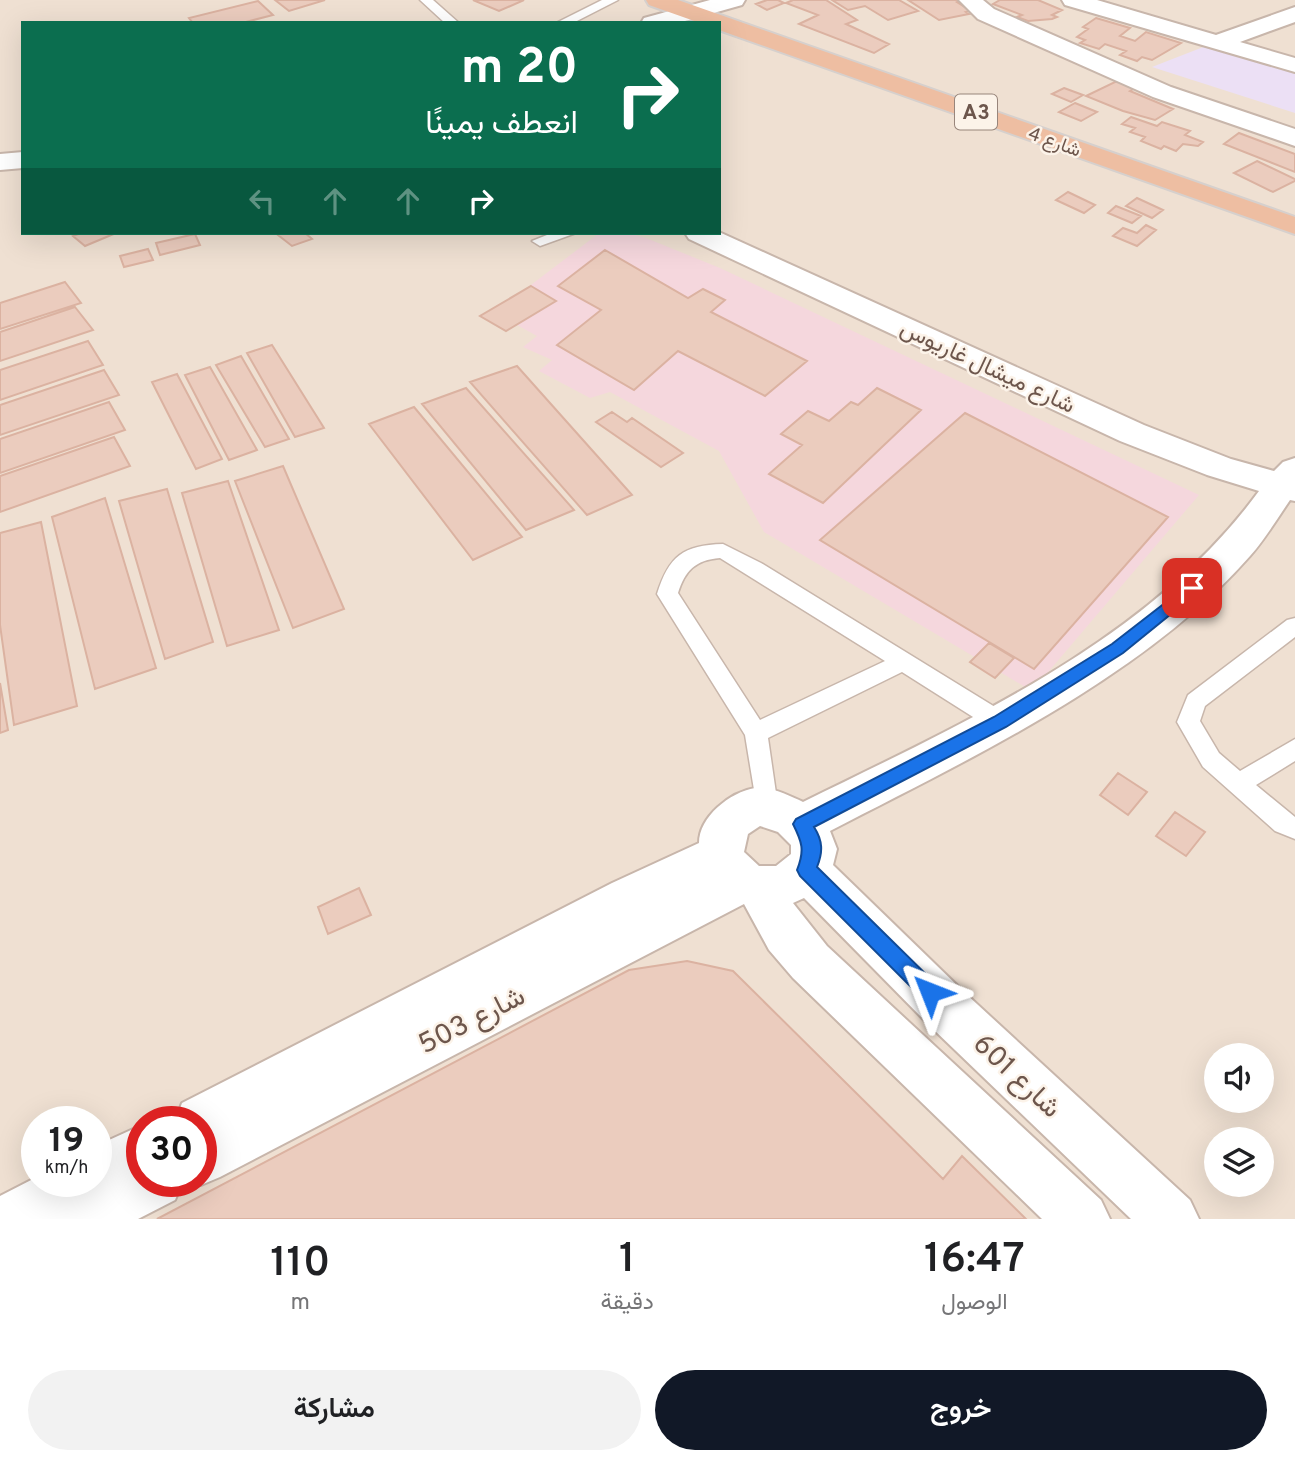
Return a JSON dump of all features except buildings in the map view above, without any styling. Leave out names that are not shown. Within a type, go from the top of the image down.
[{"type":"highway","name":"شارع 4","points":[[657,0],[711,4],[1295,205]]},
{"type":"highway","name":"شارع 4","points":[[711,4],[1295,226]]},
{"type":"street","points":[[970,0],[986,14],[1162,92],[1295,138]]},
{"type":"street","points":[[1073,0],[1295,65]]},
{"type":"street","points":[[658,21],[711,4]]},
{"type":"street","points":[[1217,42],[1295,14]]},
{"type":"street","points":[[0,162],[21,160]]},
{"type":"street","name":"شارع ميشال غاريوس","points":[[703,235],[1132,433],[1219,467],[1290,482]]},
{"type":"street","points":[[1082,1219],[810,962],[741,875],[720,839],[726,824],[738,813],[792,834],[1000,722],[1118,648],[1173,605],[1231,553],[1290,482]]},
{"type":"street","points":[[741,875],[778,888],[795,881],[792,834]]},
{"type":"street","name":"شارع 601","points":[[792,834],[948,1010],[1171,1219]]},
{"type":"street","name":"شارع 503","points":[[217,1114],[628,898],[741,875]]},
{"type":"street","name":"شارع 503","points":[[217,1150],[741,875]]},
{"type":"street","points":[[81,1219],[126,1196]]},
{"type":"street","points":[[12,1219],[54,1197]]},
{"type":"lane","points":[[426,0],[451,21]]},
{"type":"lane","points":[[566,21],[612,0]]},
{"type":"lane","points":[[540,241],[561,235]]},
{"type":"lane","points":[[792,834],[756,733],[667,594],[675,569],[700,552],[723,551],[1000,722]]},
{"type":"lane","points":[[1295,626],[1196,701],[1188,722],[1211,761],[1284,824],[1295,828]]},
{"type":"lane","points":[[756,733],[902,662]]},
{"type":"lane","points":[[1239,784],[1295,749]]},
{"type":"shaded area","points":[[0,0],[1295,0],[1295,1219],[0,1219]]},
{"type":"shaded area","points":[[1211,44],[1295,70],[1295,113],[1152,67]]},
{"type":"shaded area","points":[[597,235],[635,235],[646,238],[720,268],[1199,495],[1032,691],[764,532],[719,451],[610,392],[590,398],[539,371],[552,360],[523,347],[537,336],[508,320],[515,297]]},
{"type":"route","points":[[930,992],[807,870],[813,855],[811,839],[802,824],[1000,722],[1118,648],[1192,588]]}]
